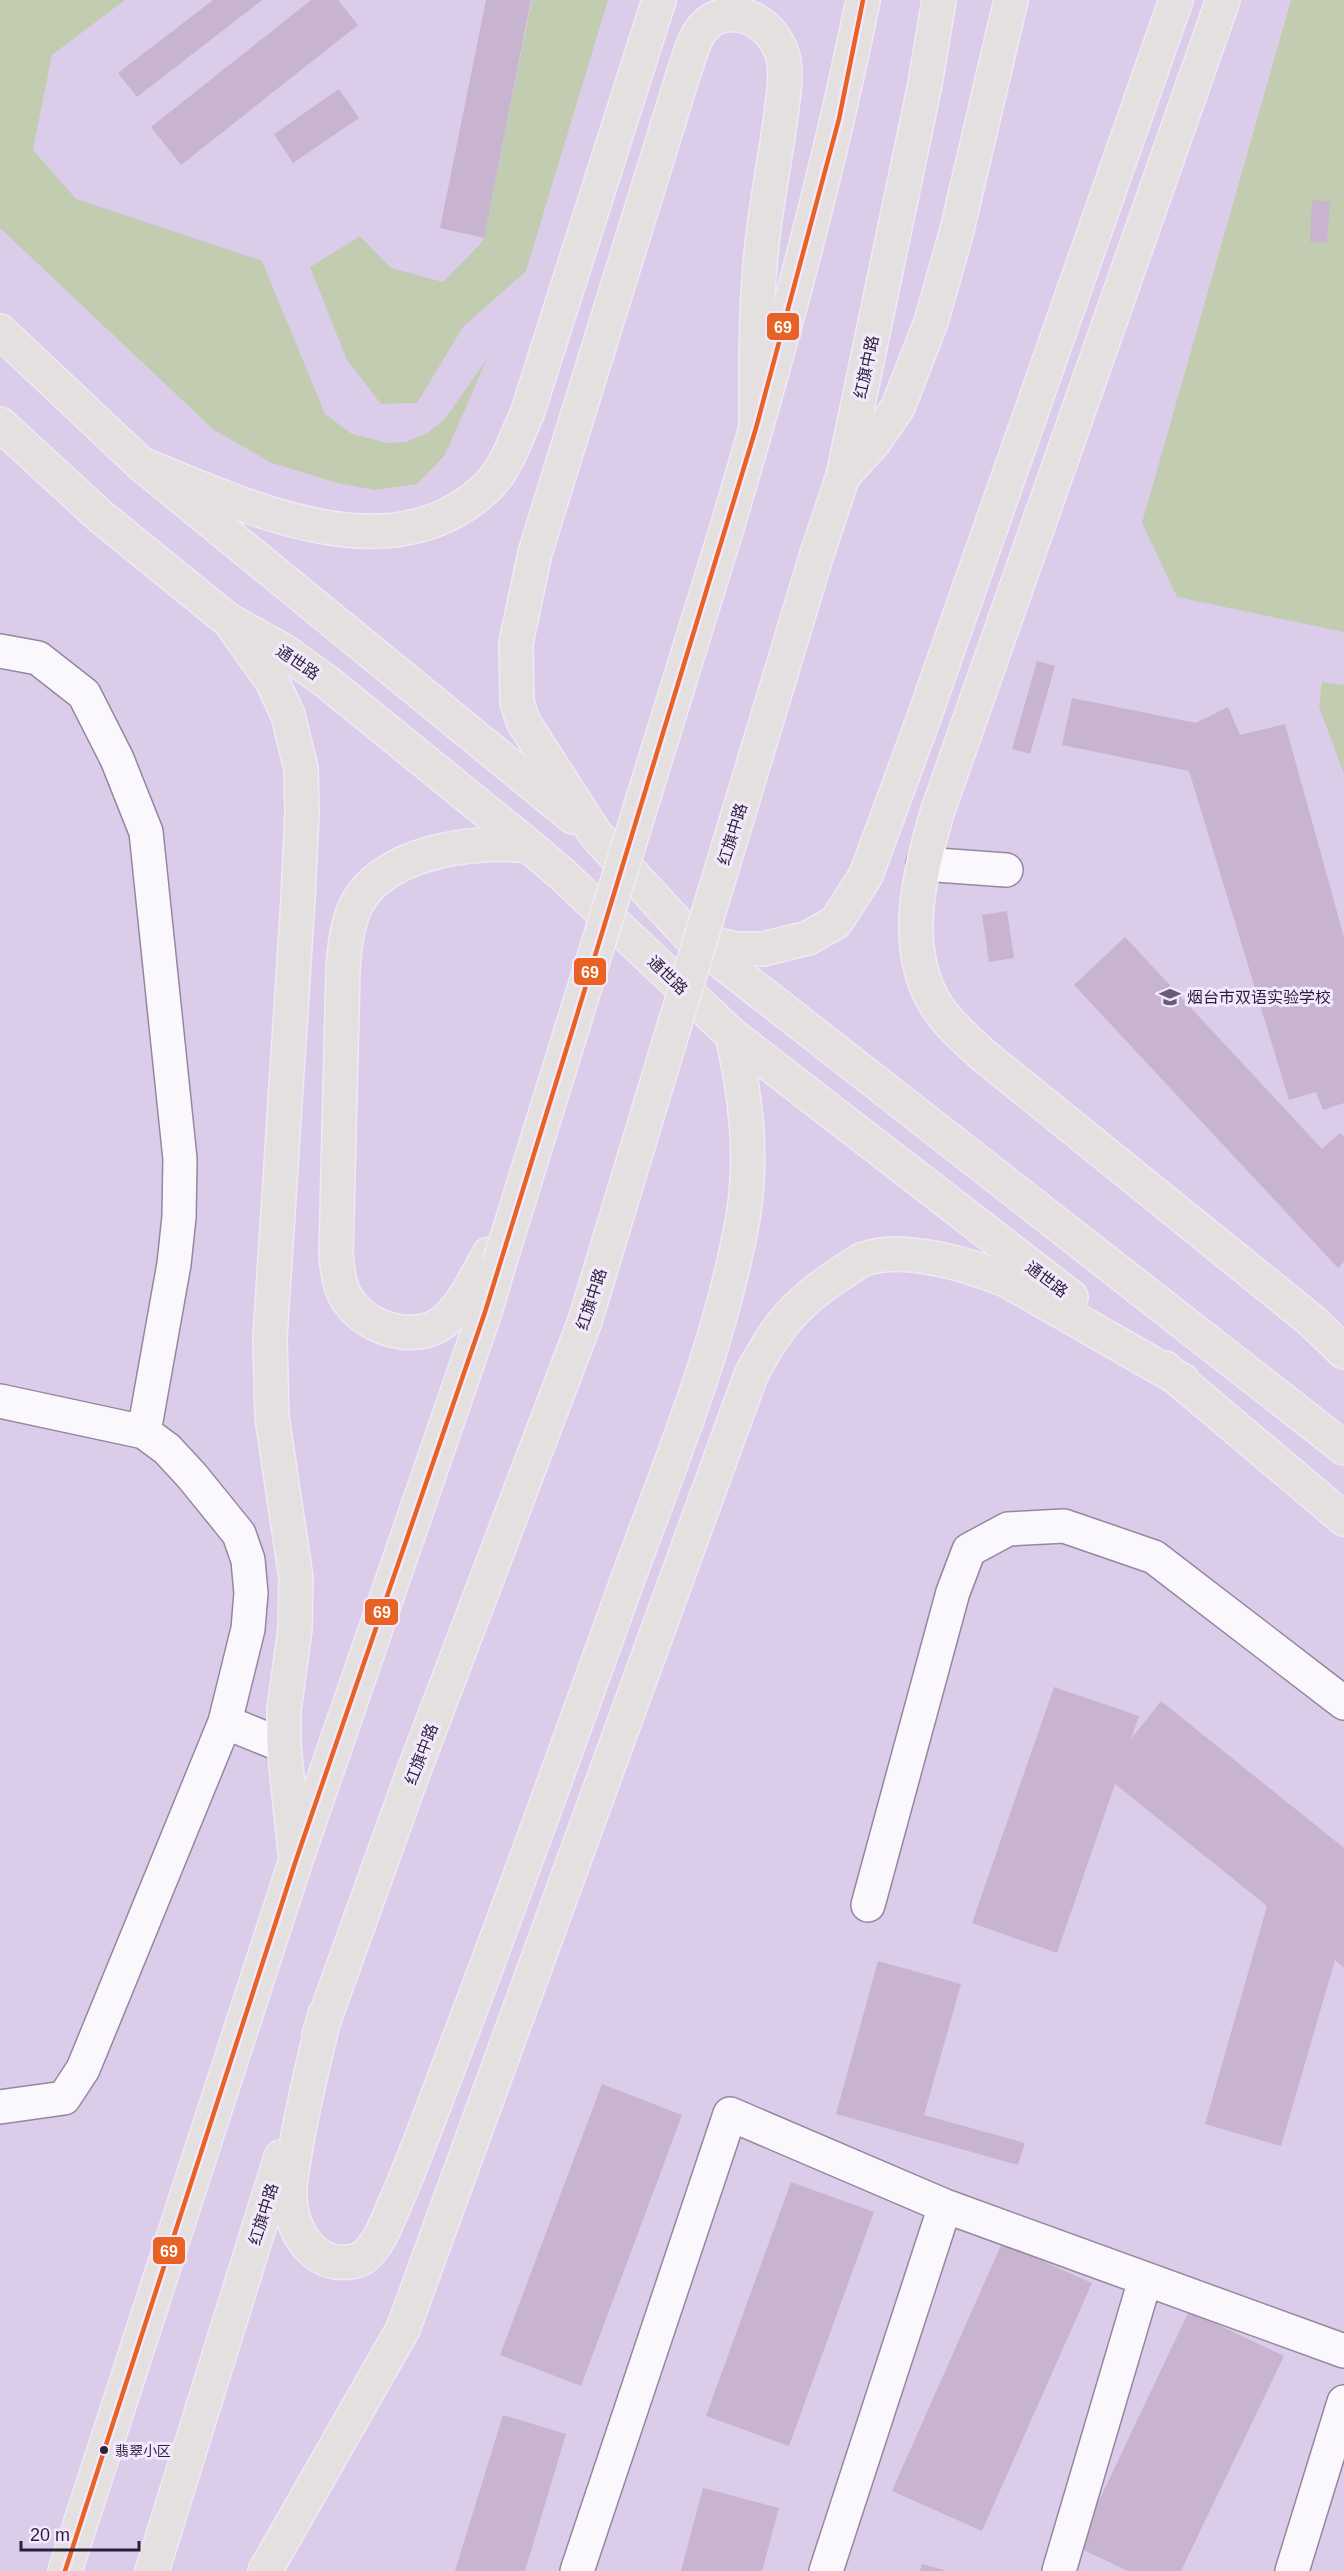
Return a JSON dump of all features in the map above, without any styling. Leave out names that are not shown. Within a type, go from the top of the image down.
[{"type":"main road","points":[[141,464],[241,503],[310,525],[351,531],[390,531],[417,527],[452,513],[490,485],[509,455],[527,414],[659,0]]},
{"type":"main road","points":[[65,2571],[296,1860],[485,1312],[756,428],[839,119],[863,0]]},
{"type":"main road","name":"红旗中路","points":[[152,2571],[325,2014],[585,1321],[817,554],[843,476],[925,84],[939,0]]},
{"type":"main road","points":[[843,476],[874,442],[898,406],[931,322],[956,234],[1011,0]]},
{"type":"main road","points":[[690,937],[734,949],[763,949],[808,938],[836,922],[866,876],[1176,0]]},
{"type":"main road","points":[[1224,5],[942,798],[923,864],[917,926],[921,969],[930,994],[951,1025],[983,1054],[1312,1321],[1344,1352]]},
{"type":"main road","points":[[596,835],[524,723],[517,703],[515,678],[519,622],[535,553],[685,69],[699,32],[706,23],[722,16],[745,16],[756,20],[772,36],[783,57],[779,129],[764,229],[756,313],[756,428]]},
{"type":"main road","points":[[0,331],[141,464],[596,835],[690,937],[1344,1448]]},
{"type":"main road","name":"通世路","points":[[0,424],[100,516],[228,620],[284,651],[327,682],[529,846],[562,874],[732,1035],[969,1220],[1183,1381],[1344,1519]]},
{"type":"main road","points":[[228,620],[272,681],[288,715],[301,769],[299,888],[270,1338],[272,1417],[296,1578],[296,1629],[284,1710],[284,1746],[296,1860]]},
{"type":"main road","points":[[516,1209],[452,1315],[440,1324],[429,1330],[411,1332],[390,1330],[361,1315],[349,1302],[338,1278],[336,1255],[343,971],[345,939],[353,910],[370,886],[385,874],[408,862],[444,850],[482,844],[503,843],[529,846]]},
{"type":"main road","points":[[325,2014],[299,2130],[290,2193],[292,2212],[305,2243],[314,2253],[325,2259],[350,2262],[366,2255],[374,2244],[388,2219],[410,2166],[499,1934],[709,1356],[742,1220],[747,1184],[747,1116],[742,1078],[732,1035]]},
{"type":"main road","points":[[265,2571],[403,2329],[751,1376],[770,1339],[791,1313],[814,1292],[865,1259],[899,1255],[921,1256],[977,1268],[1008,1281],[1183,1381]]},
{"type":"street","points":[[0,651],[38,658],[84,694],[117,759],[146,832],[180,1159],[180,1205],[174,1264],[144,1432]]},
{"type":"street","points":[[923,864],[1006,870]]},
{"type":"street","points":[[0,1401],[144,1432],[173,1456],[239,1534],[248,1560],[251,1593],[248,1629],[225,1722],[83,2069],[64,2098],[0,2107]]},
{"type":"street","points":[[868,1905],[953,1592],[969,1550],[1008,1529],[1064,1526],[1154,1557],[1344,1703]]},
{"type":"street","points":[[225,1722],[284,1746]]},
{"type":"street","points":[[577,2571],[730,2114],[945,2206],[1344,2351]]},
{"type":"street","points":[[826,2571],[945,2206]]},
{"type":"street","points":[[1059,2571],[1145,2280]]},
{"type":"street","points":[[1292,2571],[1344,2402]]},
{"type":"green space","points":[[0,0],[125,0],[52,55],[33,150],[76,199],[262,261],[325,414],[352,434],[388,443],[406,442],[426,434],[444,420],[487,359],[445,455],[417,484],[375,490],[337,483],[272,463],[214,430],[0,228]]},
{"type":"green space","points":[[532,0],[608,0],[526,271],[463,327],[417,403],[381,404],[347,360],[310,267],[360,236],[391,268],[443,282],[483,241]]},
{"type":"green space","points":[[1291,0],[1344,0],[1344,632],[1177,597],[1142,523]]},
{"type":"green space","points":[[1322,682],[1344,685],[1344,774],[1319,707]]},
{"type":"building","points":[[213,0],[262,0],[137,97],[118,73]]},
{"type":"building","points":[[311,0],[338,0],[358,25],[181,165],[151,127]]},
{"type":"building","points":[[486,0],[531,0],[484,238],[440,228]]},
{"type":"building","points":[[339,89],[359,118],[293,163],[274,134]]},
{"type":"building","points":[[1312,200],[1330,202],[1327,243],[1310,242]]},
{"type":"building","points":[[1037,661],[1055,666],[1030,754],[1012,749]]},
{"type":"building","points":[[1072,698],[1196,723],[1228,707],[1240,735],[1285,724],[1344,937],[1344,1103],[1323,1110],[1316,1092],[1289,1100],[1189,771],[1062,745]]},
{"type":"building","points":[[1007,911],[1014,958],[989,962],[982,915]]},
{"type":"building","points":[[1125,937],[1322,1149],[1340,1133],[1344,1137],[1344,1262],[1338,1268],[1074,985]]},
{"type":"building","points":[[1054,1687],[1139,1716],[1131,1739],[1161,1701],[1344,1848],[1344,1968],[1335,1960],[1281,2146],[1205,2124],[1267,1906],[1115,1784],[1057,1953],[972,1923]]},
{"type":"building","points":[[878,1961],[961,1984],[924,2115],[1025,2143],[1018,2165],[836,2114]]},
{"type":"building","points":[[602,2084],[682,2115],[581,2386],[500,2355]]},
{"type":"building","points":[[791,2182],[874,2212],[789,2446],[706,2416]]},
{"type":"building","points":[[1002,2243],[1092,2283],[982,2531],[892,2491]]},
{"type":"building","points":[[1189,2311],[1284,2356],[1181,2571],[1128,2571],[1077,2547]]},
{"type":"building","points":[[503,2415],[566,2434],[525,2571],[455,2571]]},
{"type":"building","points":[[703,2488],[779,2508],[762,2571],[681,2571]]},
{"type":"building","points":[[922,2564],[944,2570],[944,2571],[920,2571]]},
{"type":"transit line","name":"69","points":[[65,2571],[296,1860],[485,1312],[756,428],[839,119],[863,0]]},
{"type":"place","name":"烟台市双语实验学校","points":[[1170,997]]},
{"type":"place","name":"翡翠小区","points":[[104,2450]]}]
